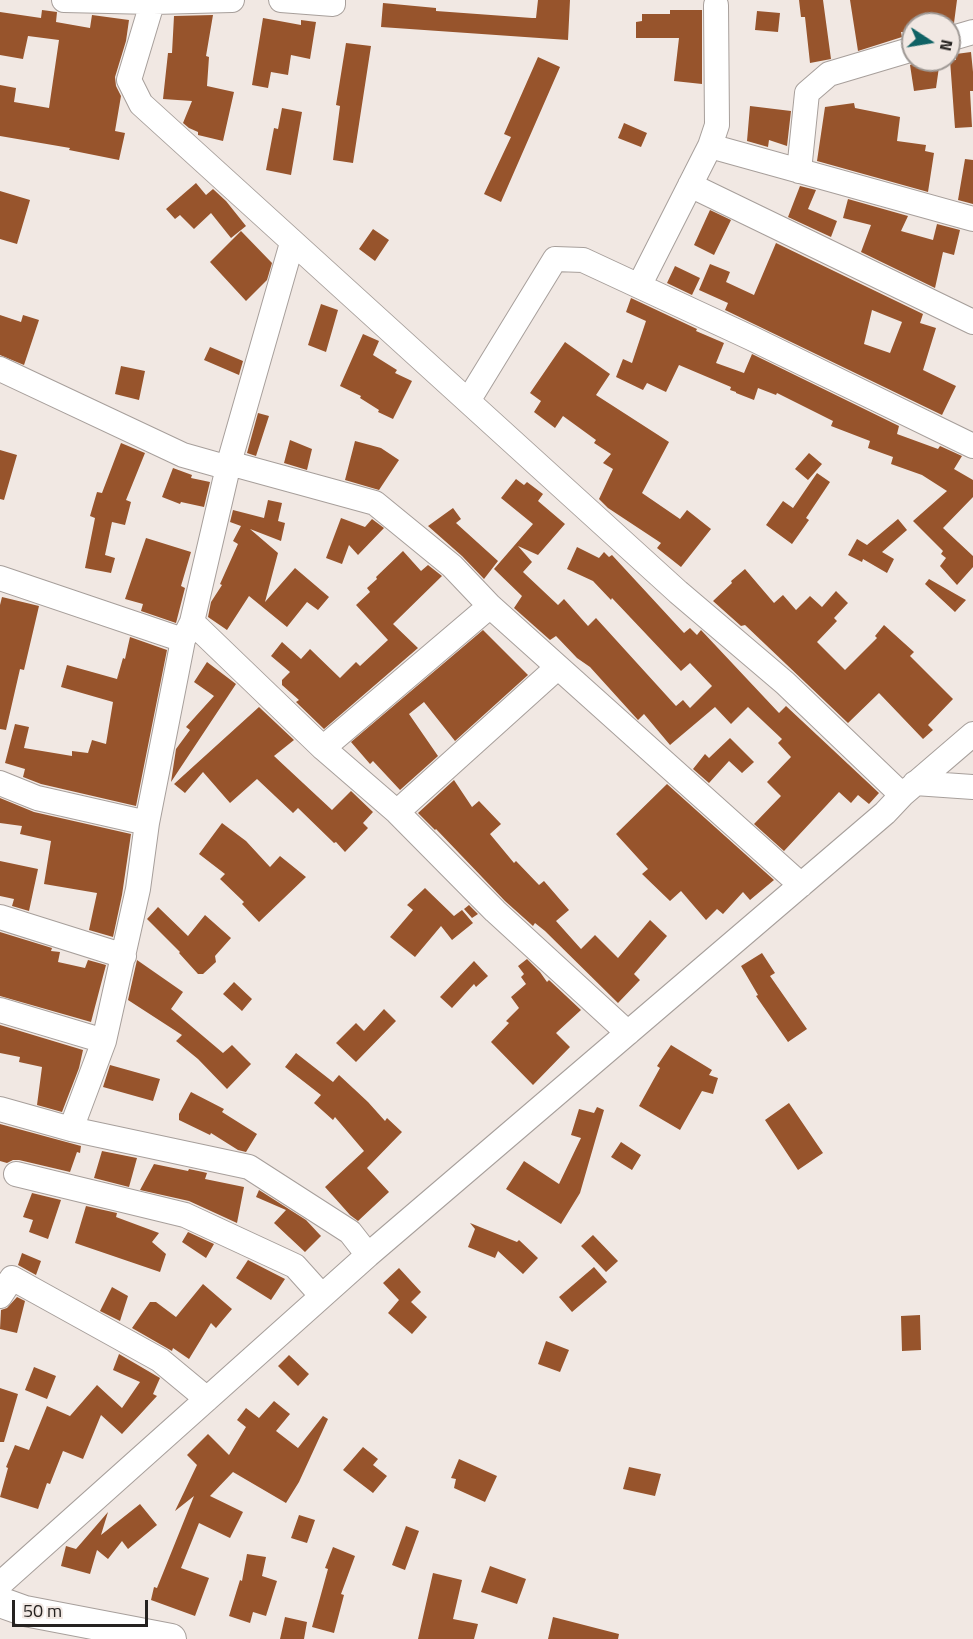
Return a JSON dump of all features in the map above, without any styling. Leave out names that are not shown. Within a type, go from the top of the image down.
[{"type":"main road","points":[[0,1602],[25,1611],[171,1639]]},
{"type":"street","points":[[64,0],[232,0]]},
{"type":"street","points":[[280,0],[333,4],[333,0]]},
{"type":"street","points":[[153,1],[129,80],[141,104],[678,592],[909,789],[973,787]]},
{"type":"street","points":[[639,286],[710,146],[717,125],[716,5]]},
{"type":"street","points":[[799,171],[807,93],[829,74],[901,53]]},
{"type":"street","points":[[710,146],[973,219]]},
{"type":"street","points":[[690,185],[973,322]]},
{"type":"street","points":[[71,1129],[104,1041],[138,889],[147,824],[188,631],[229,466],[292,243]]},
{"type":"street","points":[[468,401],[555,259],[583,260],[751,338],[973,446]]},
{"type":"street","points":[[0,369],[183,455],[375,503],[452,566],[490,606],[801,885]]},
{"type":"street","points":[[0,578],[188,631],[397,812],[495,911],[628,1033]]},
{"type":"street","points":[[323,748],[490,606]]},
{"type":"street","points":[[397,812],[558,667]]},
{"type":"street","points":[[0,1584],[368,1255],[885,813],[909,789],[973,734]]},
{"type":"street","points":[[0,783],[37,798],[147,824]]},
{"type":"street","points":[[0,917],[124,956]]},
{"type":"street","points":[[0,1010],[104,1041]]},
{"type":"street","points":[[0,1109],[71,1129],[249,1167],[350,1232],[368,1255]]},
{"type":"street","points":[[16,1174],[185,1215],[295,1266],[322,1296]]},
{"type":"street","points":[[0,1296],[12,1278],[160,1360],[207,1399]]},
{"type":"building","points":[[538,0],[570,0],[568,40],[381,27],[383,3],[436,8],[436,11],[536,18]]},
{"type":"building","points":[[799,0],[823,0],[831,59],[810,63],[805,17],[801,17]]},
{"type":"building","points":[[850,0],[957,0],[955,12],[901,12],[901,37],[858,51]]},
{"type":"building","points":[[42,10],[57,12],[56,22],[90,28],[92,15],[129,20],[126,41],[115,77],[121,96],[115,131],[125,133],[119,160],[69,150],[70,148],[0,136],[0,85],[16,88],[14,102],[49,108],[59,40],[28,36],[23,59],[0,55],[0,12],[41,18]]},
{"type":"building","points":[[670,10],[702,10],[702,84],[674,81],[679,38],[636,38],[636,22],[642,21],[642,14],[670,14]]},
{"type":"building","points":[[757,11],[780,13],[778,32],[755,30]]},
{"type":"building","points":[[213,15],[206,56],[209,57],[207,86],[234,92],[223,141],[198,135],[198,132],[183,123],[192,101],[163,99],[168,53],[172,53],[174,16]]},
{"type":"building","points":[[263,18],[301,25],[301,20],[316,22],[310,59],[291,55],[288,75],[271,72],[268,88],[252,85]]},
{"type":"building","points":[[346,43],[371,46],[353,163],[333,160],[340,106],[336,105]]},
{"type":"building","points":[[971,52],[972,127],[955,128],[951,72],[961,72],[961,53]]},
{"type":"building","points":[[538,57],[560,67],[501,202],[484,194],[511,137],[504,134]]},
{"type":"building","points":[[911,72],[938,72],[936,88],[914,91]]},
{"type":"building","points":[[854,103],[855,108],[900,117],[897,141],[926,145],[925,151],[934,153],[928,192],[817,161],[825,107]]},
{"type":"building","points":[[750,106],[791,111],[787,146],[769,140],[768,147],[747,141]]},
{"type":"building","points":[[282,108],[302,112],[291,175],[266,170],[274,128],[278,129]]},
{"type":"building","points":[[624,123],[647,133],[641,147],[618,138]]},
{"type":"building","points":[[965,159],[973,160],[973,204],[958,200]]},
{"type":"building","points":[[196,183],[206,195],[213,189],[246,226],[231,238],[211,213],[194,229],[180,215],[175,219],[166,209]]},
{"type":"building","points":[[800,186],[816,190],[808,209],[837,221],[831,237],[788,217]]},
{"type":"building","points":[[0,191],[30,200],[17,244],[0,239]]},
{"type":"building","points":[[848,199],[908,216],[901,231],[933,240],[937,224],[960,230],[954,255],[943,252],[935,288],[861,252],[871,225],[843,218]]},
{"type":"building","points":[[710,210],[731,220],[714,255],[694,245]]},
{"type":"building","points":[[373,229],[389,240],[375,261],[359,249]]},
{"type":"building","points":[[241,231],[272,263],[267,280],[246,301],[210,262]]},
{"type":"building","points":[[776,243],[923,314],[920,323],[936,328],[923,370],[956,386],[942,415],[725,310],[728,303],[699,290],[710,264],[730,272],[726,282],[754,295]],"holes":[[[872,310],[902,322],[890,353],[864,344]]]},
{"type":"building","points":[[675,266],[700,278],[692,295],[667,283]]},
{"type":"building","points":[[631,298],[724,343],[716,363],[744,373],[752,354],[899,426],[897,434],[938,449],[940,446],[962,456],[954,469],[973,480],[973,497],[943,528],[973,556],[973,567],[957,585],[940,566],[946,558],[941,554],[943,551],[913,521],[947,491],[922,475],[891,464],[893,457],[868,448],[870,441],[831,426],[833,421],[777,393],[776,395],[758,388],[754,400],[730,390],[731,387],[679,365],[666,392],[647,383],[643,390],[616,377],[623,359],[632,363],[646,321],[626,312]]},
{"type":"building","points":[[321,304],[338,310],[326,352],[308,345]]},
{"type":"building","points":[[0,315],[21,322],[23,315],[39,320],[24,365],[0,355]]},
{"type":"building","points":[[363,334],[379,341],[373,355],[397,370],[395,373],[412,381],[393,419],[378,412],[379,410],[360,398],[361,396],[340,386]]},
{"type":"building","points":[[565,342],[610,374],[596,395],[669,442],[642,493],[680,519],[687,510],[711,529],[681,567],[657,548],[661,543],[608,508],[599,499],[613,469],[603,463],[611,454],[594,443],[596,440],[563,416],[555,428],[534,412],[541,401],[530,393]]},
{"type":"building","points":[[210,347],[243,361],[239,375],[204,360]]},
{"type":"building","points":[[121,366],[145,371],[139,400],[115,394]]},
{"type":"building","points":[[258,413],[269,416],[256,456],[247,453]]},
{"type":"building","points":[[290,440],[312,449],[307,470],[284,463]]},
{"type":"building","points":[[355,441],[381,448],[399,460],[379,490],[345,480]]},
{"type":"building","points":[[121,443],[145,453],[126,500],[131,502],[125,525],[112,522],[105,555],[115,558],[111,573],[85,568],[95,518],[90,516],[97,492],[102,493]]},
{"type":"building","points":[[0,450],[17,455],[4,500],[0,499]]},
{"type":"building","points":[[809,453],[822,464],[808,480],[795,469]]},
{"type":"building","points":[[173,468],[192,475],[191,478],[210,482],[204,507],[181,502],[180,504],[162,497]]},
{"type":"building","points":[[817,473],[830,482],[806,518],[809,520],[792,544],[766,525],[783,501],[793,508]]},
{"type":"building","points":[[516,479],[524,485],[527,482],[543,494],[538,501],[565,524],[538,555],[518,546],[532,562],[523,572],[558,605],[564,599],[588,626],[596,618],[676,706],[683,700],[690,708],[712,686],[690,663],[681,671],[593,581],[567,569],[577,547],[599,558],[604,552],[609,557],[612,555],[684,633],[690,628],[697,635],[701,630],[779,713],[786,706],[879,793],[869,804],[858,795],[851,803],[839,792],[784,851],[754,824],[781,796],[767,782],[791,757],[778,743],[782,739],[748,707],[731,724],[715,707],[670,745],[644,714],[638,720],[590,667],[577,658],[556,636],[550,640],[514,608],[522,596],[494,569],[533,524],[501,498]]},
{"type":"building","points":[[268,500],[282,503],[278,521],[285,523],[281,541],[250,529],[278,553],[265,602],[295,568],[329,597],[318,610],[307,602],[287,627],[249,596],[227,630],[208,617],[211,602],[222,585],[220,584],[238,544],[233,541],[241,526],[230,522],[233,510],[264,518]]},
{"type":"building","points":[[453,508],[461,519],[456,523],[498,561],[484,579],[428,526]]},
{"type":"building","points":[[341,518],[365,527],[372,519],[384,528],[358,555],[349,545],[342,564],[326,558]]},
{"type":"building","points":[[898,519],[907,530],[882,552],[894,559],[887,573],[863,559],[862,562],[848,555],[857,539],[867,545]]},
{"type":"building","points":[[146,538],[191,552],[181,586],[185,588],[176,623],[141,611],[143,604],[125,599]]},
{"type":"building","points":[[403,551],[421,571],[428,565],[442,576],[393,624],[418,648],[324,729],[296,702],[299,700],[282,685],[282,680],[290,672],[271,656],[282,642],[301,659],[310,649],[340,678],[356,662],[360,666],[388,640],[356,605],[370,592],[367,588],[377,579],[376,577]]},
{"type":"building","points":[[745,569],[774,603],[783,595],[796,610],[810,596],[822,607],[836,591],[848,603],[834,618],[837,621],[817,642],[845,670],[877,638],[875,636],[884,625],[914,652],[910,656],[953,699],[928,725],[933,730],[923,739],[879,693],[848,723],[745,625],[741,626],[713,601]]},
{"type":"building","points":[[929,579],[966,600],[955,612],[925,584]]},
{"type":"building","points":[[2,597],[39,606],[24,670],[20,669],[6,730],[0,729],[0,605]]},
{"type":"building","points":[[483,630],[528,675],[455,741],[424,702],[409,714],[438,756],[400,790],[373,761],[370,764],[351,742]]},
{"type":"building","points":[[130,637],[167,650],[136,806],[41,784],[23,777],[25,769],[5,763],[15,724],[29,727],[24,748],[72,756],[72,751],[88,753],[92,740],[106,744],[113,702],[61,687],[67,665],[117,679]]},
{"type":"building","points":[[207,662],[236,684],[171,782],[176,749],[190,730],[186,727],[214,696],[194,682]]},
{"type":"building","points":[[259,707],[294,740],[274,756],[332,810],[351,791],[373,812],[363,823],[368,828],[345,852],[298,808],[293,813],[257,779],[230,803],[203,772],[185,793],[174,784]]},
{"type":"building","points":[[730,738],[754,762],[742,773],[729,761],[709,783],[693,769],[705,754],[709,758]]},
{"type":"building","points":[[454,780],[472,807],[479,801],[501,824],[490,834],[514,863],[516,861],[539,885],[544,881],[569,910],[556,921],[581,949],[595,935],[618,958],[650,920],[667,936],[634,974],[640,980],[618,1003],[545,931],[535,923],[533,926],[505,901],[418,813]]},
{"type":"building","points":[[667,784],[774,880],[750,900],[743,892],[723,914],[717,909],[706,920],[681,891],[670,901],[642,874],[648,869],[616,834]]},
{"type":"building","points":[[0,798],[34,812],[131,834],[113,937],[89,930],[97,893],[44,884],[51,841],[20,834],[22,826],[0,823]]},
{"type":"building","points":[[222,823],[246,841],[270,867],[280,856],[306,877],[259,922],[242,904],[244,902],[220,879],[225,874],[199,854]]},
{"type":"building","points":[[0,861],[38,869],[29,911],[12,906],[14,899],[0,896]]},
{"type":"building","points":[[425,888],[454,916],[462,910],[473,923],[452,940],[441,926],[415,957],[390,937],[413,910],[407,905]]},
{"type":"building","points":[[469,905],[478,914],[472,918],[464,909]]},
{"type":"building","points":[[158,907],[188,936],[205,915],[231,938],[215,956],[216,962],[203,974],[198,974],[147,919]]},
{"type":"building","points":[[0,932],[52,948],[51,951],[60,952],[58,962],[85,968],[88,960],[106,965],[91,1022],[0,996]]},
{"type":"building","points":[[762,953],[775,973],[770,976],[807,1029],[788,1042],[756,996],[758,995],[741,966]]},
{"type":"building","points":[[527,959],[547,982],[549,980],[581,1010],[556,1033],[570,1047],[533,1085],[491,1042],[509,1023],[506,1021],[519,1008],[511,997],[526,984],[521,977],[524,974],[518,966]]},
{"type":"building","points":[[137,960],[183,992],[171,1009],[223,1053],[232,1045],[251,1064],[227,1089],[198,1059],[176,1041],[182,1035],[128,1000]]},
{"type":"building","points":[[474,961],[488,976],[476,987],[474,984],[452,1008],[440,997]]},
{"type":"building","points":[[234,982],[252,999],[242,1011],[223,994]]},
{"type":"building","points":[[384,1009],[396,1021],[356,1062],[336,1043],[356,1023],[364,1031]]},
{"type":"building","points":[[0,1025],[83,1050],[79,1068],[62,1112],[37,1105],[42,1067],[19,1062],[20,1057],[0,1053]]},
{"type":"building","points":[[671,1045],[712,1070],[709,1075],[718,1078],[713,1094],[702,1091],[680,1130],[639,1106],[660,1068],[657,1066]]},
{"type":"building","points":[[296,1053],[333,1082],[339,1075],[385,1121],[387,1118],[402,1132],[367,1168],[389,1192],[358,1221],[325,1187],[364,1151],[335,1117],[333,1120],[314,1103],[321,1095],[285,1067]]},
{"type":"building","points":[[110,1065],[160,1079],[153,1101],[103,1087]]},
{"type":"building","points":[[191,1092],[224,1109],[222,1112],[257,1134],[246,1152],[238,1150],[211,1133],[210,1135],[179,1120],[179,1114]]},
{"type":"building","points":[[789,1103],[823,1153],[798,1170],[765,1120]]},
{"type":"building","points":[[597,1107],[604,1110],[580,1193],[561,1224],[506,1189],[524,1161],[559,1184],[581,1138],[571,1135],[579,1109],[594,1113]]},
{"type":"building","points":[[0,1124],[81,1146],[80,1153],[77,1152],[70,1172],[19,1160],[7,1163],[0,1161]]},
{"type":"building","points":[[621,1142],[641,1155],[632,1170],[611,1157]]},
{"type":"building","points":[[102,1151],[137,1158],[129,1187],[94,1178]]},
{"type":"building","points":[[154,1164],[207,1173],[205,1179],[244,1187],[237,1223],[189,1201],[140,1190]]},
{"type":"building","points":[[259,1190],[306,1220],[321,1236],[305,1252],[274,1223],[286,1210],[256,1197]]},
{"type":"building","points":[[32,1193],[61,1200],[48,1239],[29,1232],[33,1220],[23,1217]]},
{"type":"building","points":[[86,1206],[117,1213],[116,1217],[159,1233],[152,1242],[166,1254],[160,1272],[75,1243]]},
{"type":"building","points":[[470,1223],[517,1242],[519,1240],[538,1258],[523,1274],[498,1251],[495,1258],[468,1247],[475,1229]]},
{"type":"building","points":[[188,1232],[214,1244],[206,1258],[182,1242]]},
{"type":"building","points":[[593,1235],[618,1261],[606,1272],[581,1246]]},
{"type":"building","points":[[22,1253],[41,1261],[36,1275],[18,1265]]},
{"type":"building","points":[[248,1260],[285,1279],[271,1300],[236,1278]]},
{"type":"building","points":[[594,1267],[607,1282],[572,1312],[559,1297]]},
{"type":"building","points":[[399,1268],[421,1292],[411,1302],[427,1317],[412,1334],[388,1313],[399,1300],[383,1283]]},
{"type":"building","points":[[203,1284],[232,1309],[216,1328],[211,1323],[189,1359],[173,1348],[172,1351],[132,1328],[150,1302],[156,1302],[176,1317]]},
{"type":"building","points":[[112,1287],[128,1296],[120,1321],[100,1311]]},
{"type":"building","points":[[17,1297],[25,1301],[17,1333],[0,1329],[1,1310],[7,1308]]},
{"type":"building","points":[[920,1315],[921,1350],[902,1351],[901,1316]]},
{"type":"building","points":[[546,1341],[569,1350],[560,1372],[538,1364]]},
{"type":"building","points":[[119,1354],[160,1378],[153,1394],[157,1396],[122,1434],[101,1415],[83,1459],[63,1451],[50,1484],[47,1483],[38,1509],[0,1497],[8,1468],[6,1467],[15,1445],[29,1450],[47,1406],[70,1416],[97,1385],[122,1408],[140,1382],[113,1370]]},
{"type":"building","points":[[289,1355],[309,1374],[298,1386],[278,1366]]},
{"type":"building","points":[[34,1367],[56,1376],[47,1399],[25,1390]]},
{"type":"building","points":[[0,1388],[18,1394],[4,1442],[0,1442]]},
{"type":"building","points":[[274,1401],[290,1414],[276,1431],[298,1448],[323,1416],[328,1419],[299,1482],[286,1503],[233,1472],[210,1496],[243,1512],[230,1538],[199,1523],[181,1568],[209,1578],[195,1616],[151,1600],[154,1587],[157,1588],[194,1496],[175,1511],[197,1465],[187,1455],[208,1434],[229,1455],[246,1427],[237,1420],[246,1408],[259,1418]]},
{"type":"building","points":[[363,1447],[378,1459],[373,1465],[387,1476],[373,1493],[343,1470]]},
{"type":"building","points":[[459,1459],[497,1476],[485,1502],[454,1488],[456,1479],[451,1478]]},
{"type":"building","points":[[629,1467],[661,1474],[655,1496],[623,1489]]},
{"type":"building","points":[[140,1504],[157,1525],[128,1549],[122,1541],[108,1559],[97,1550],[90,1574],[61,1566],[66,1546],[76,1549],[108,1512],[101,1535]]},
{"type":"building","points":[[299,1515],[315,1520],[307,1543],[291,1538]]},
{"type":"building","points":[[406,1526],[419,1531],[405,1570],[392,1565]]},
{"type":"building","points":[[333,1547],[355,1556],[341,1594],[344,1595],[334,1633],[312,1627],[328,1569],[325,1568]]},
{"type":"building","points":[[247,1554],[266,1557],[262,1576],[277,1581],[266,1616],[253,1612],[250,1623],[229,1616],[240,1580],[242,1581]]},
{"type":"building","points":[[490,1566],[526,1579],[517,1604],[481,1592]]},
{"type":"building","points":[[433,1573],[462,1580],[453,1619],[478,1624],[474,1639],[418,1639]]},
{"type":"building","points":[[285,1617],[307,1622],[304,1639],[280,1639]]},
{"type":"building","points":[[553,1617],[619,1634],[618,1639],[548,1639]]}]
